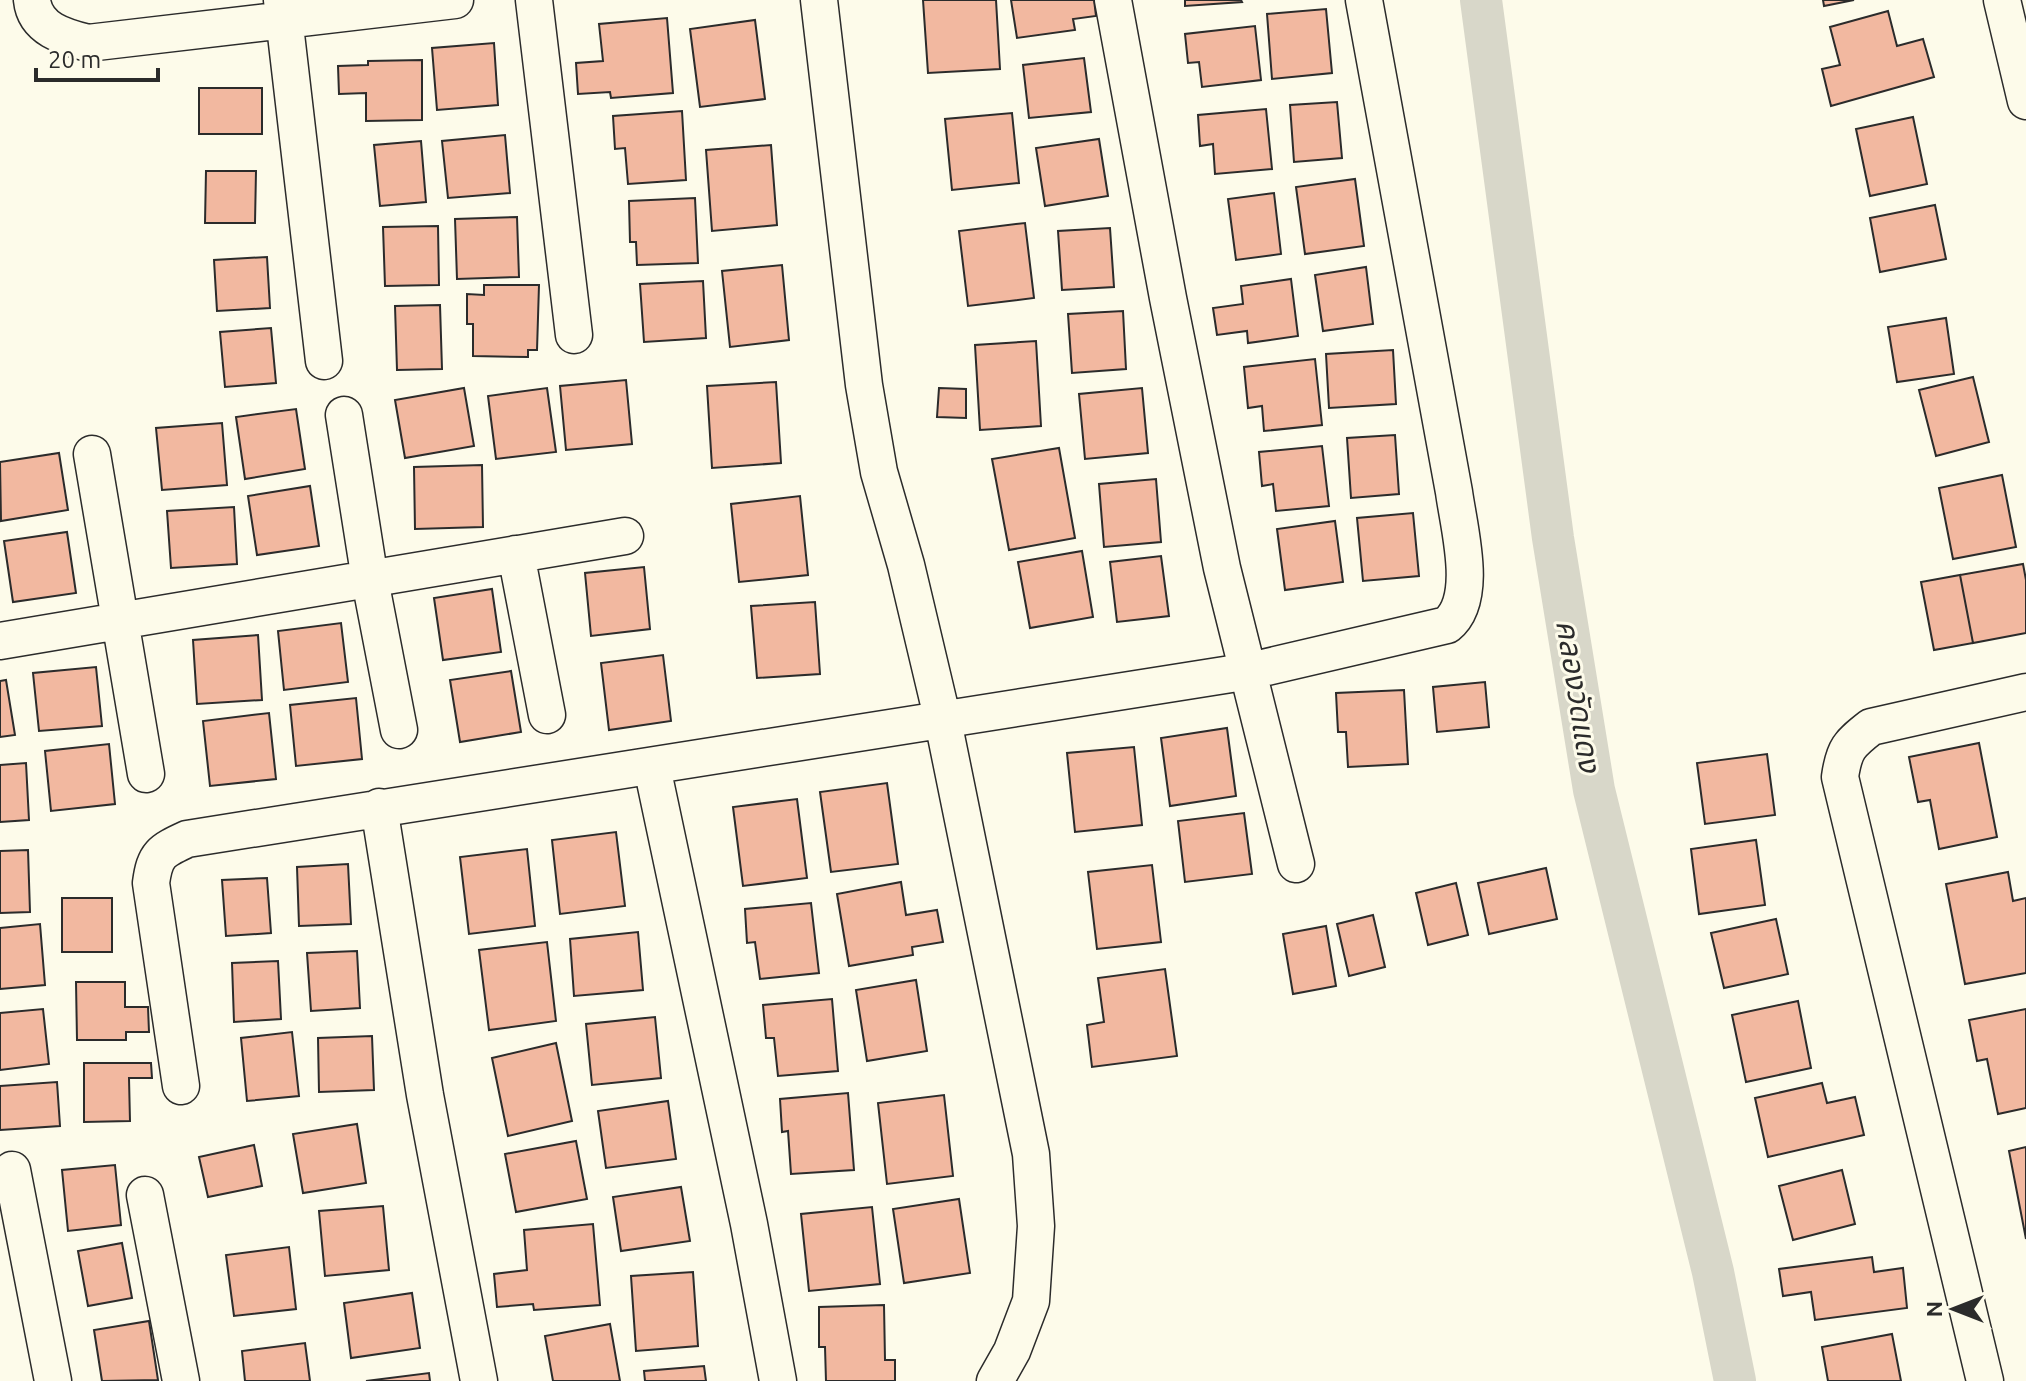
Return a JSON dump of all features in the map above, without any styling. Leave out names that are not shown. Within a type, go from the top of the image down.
[{"type":"street","points":[[32,0],[33,12],[56,35],[88,43],[283,10],[455,0]]},
{"type":"street","points":[[534,0],[574,335]]},
{"type":"street","points":[[819,0],[864,385],[879,472],[906,565],[943,721],[1031,1154],[1036,1226],[1031,1301],[1012,1351],[995,1381]]},
{"type":"street","points":[[1113,0],[1222,568],[1296,864]]},
{"type":"street","points":[[181,1086],[151,883],[154,863],[167,848],[187,839],[1250,671],[1447,625],[1456,618],[1464,596],[1465,573],[1454,492],[1364,0]]},
{"type":"street","points":[[2002,0],[2026,101]]},
{"type":"street","points":[[283,10],[324,361]]},
{"type":"street","points":[[344,415],[370,580],[399,730]]},
{"type":"street","points":[[92,454],[146,774]]},
{"type":"street","points":[[0,641],[625,536]]},
{"type":"street","points":[[516,554],[547,715]]},
{"type":"street","points":[[1985,1381],[1840,777],[1843,756],[1851,743],[1871,727],[2026,692]]},
{"type":"street","points":[[652,767],[749,1224],[778,1381]]},
{"type":"street","points":[[379,807],[425,1095],[479,1381]]},
{"type":"street","points":[[12,1170],[53,1381]]},
{"type":"street","points":[[145,1195],[181,1381]]},
{"type":"building","points":[[923,0],[996,0],[1000,69],[928,73]]},
{"type":"building","points":[[1011,0],[1094,0],[1096,16],[1073,19],[1075,30],[1017,38]]},
{"type":"building","points":[[1185,0],[1241,0],[1242,2],[1185,6]]},
{"type":"building","points":[[1823,0],[1854,0],[1824,6]]},
{"type":"building","points":[[1326,9],[1332,73],[1272,79],[1267,14]]},
{"type":"building","points":[[1888,11],[1897,46],[1923,39],[1934,77],[1831,106],[1822,69],[1840,65],[1830,27]]},
{"type":"building","points":[[667,18],[673,93],[611,98],[610,92],[578,94],[576,63],[603,61],[599,24]]},
{"type":"building","points":[[755,20],[765,99],[700,107],[690,29]]},
{"type":"building","points":[[1255,26],[1261,80],[1202,87],[1199,62],[1188,63],[1185,34]]},
{"type":"building","points":[[494,43],[498,105],[437,110],[432,48]]},
{"type":"building","points":[[1084,58],[1091,112],[1029,118],[1023,65]]},
{"type":"building","points":[[422,60],[422,120],[366,121],[366,93],[339,94],[338,66],[368,65],[368,61]]},
{"type":"building","points":[[199,88],[262,88],[262,134],[199,134]]},
{"type":"building","points":[[1337,102],[1342,158],[1294,162],[1290,105]]},
{"type":"building","points":[[1266,109],[1272,169],[1215,174],[1213,144],[1200,146],[1198,115]]},
{"type":"building","points":[[682,111],[686,180],[628,184],[625,148],[615,149],[613,116]]},
{"type":"building","points":[[1012,113],[1019,183],[952,190],[945,119]]},
{"type":"building","points":[[1913,117],[1927,184],[1870,196],[1856,129]]},
{"type":"building","points":[[505,135],[510,193],[448,198],[442,141]]},
{"type":"building","points":[[1099,139],[1108,196],[1045,206],[1036,148]]},
{"type":"building","points":[[421,141],[426,202],[380,206],[374,145]]},
{"type":"building","points":[[771,145],[777,225],[712,231],[706,150]]},
{"type":"building","points":[[206,171],[256,171],[255,223],[205,223]]},
{"type":"building","points":[[1355,179],[1364,246],[1305,254],[1296,187]]},
{"type":"building","points":[[1274,193],[1281,254],[1236,260],[1228,199]]},
{"type":"building","points":[[695,198],[698,263],[637,265],[636,242],[630,242],[629,201]]},
{"type":"building","points":[[1935,205],[1946,259],[1880,272],[1870,218]]},
{"type":"building","points":[[517,217],[519,277],[457,279],[455,219]]},
{"type":"building","points":[[1025,223],[1034,298],[968,306],[959,231]]},
{"type":"building","points":[[438,226],[439,285],[385,286],[383,227]]},
{"type":"building","points":[[1110,228],[1114,287],[1062,290],[1058,231]]},
{"type":"building","points":[[267,257],[270,308],[217,311],[214,260]]},
{"type":"building","points":[[782,265],[789,340],[730,347],[722,271]]},
{"type":"building","points":[[1366,267],[1373,324],[1323,331],[1315,275]]},
{"type":"building","points":[[1291,279],[1298,336],[1248,343],[1247,331],[1217,335],[1213,308],[1243,304],[1241,286]]},
{"type":"building","points":[[703,281],[706,338],[644,342],[640,284]]},
{"type":"building","points":[[484,285],[539,285],[537,350],[528,350],[528,357],[473,356],[473,324],[467,324],[467,294],[484,295]]},
{"type":"building","points":[[440,305],[442,369],[397,370],[395,306]]},
{"type":"building","points":[[1123,311],[1126,369],[1072,373],[1068,314]]},
{"type":"building","points":[[1946,318],[1954,374],[1897,382],[1888,327]]},
{"type":"building","points":[[271,328],[276,383],[225,387],[220,332]]},
{"type":"building","points":[[1036,341],[1041,426],[980,430],[975,345]]},
{"type":"building","points":[[1393,350],[1396,404],[1329,408],[1326,354]]},
{"type":"building","points":[[1315,359],[1322,425],[1264,431],[1262,406],[1248,408],[1244,367]]},
{"type":"building","points":[[1973,377],[1989,442],[1936,456],[1919,390]]},
{"type":"building","points":[[626,380],[632,444],[566,450],[560,386]]},
{"type":"building","points":[[776,382],[781,463],[712,468],[707,386]]},
{"type":"building","points":[[464,388],[474,446],[405,458],[395,400]]},
{"type":"building","points":[[547,388],[556,452],[496,459],[488,396]]},
{"type":"building","points":[[939,388],[966,389],[966,418],[937,417]]},
{"type":"building","points":[[1142,388],[1148,453],[1085,459],[1079,394]]},
{"type":"building","points":[[296,409],[305,469],[245,479],[236,417]]},
{"type":"building","points":[[222,423],[227,485],[162,490],[156,428]]},
{"type":"building","points":[[1395,435],[1399,494],[1351,498],[1347,438]]},
{"type":"building","points":[[1322,446],[1329,506],[1276,511],[1273,484],[1262,486],[1259,452]]},
{"type":"building","points":[[1059,448],[1075,538],[1009,550],[992,459]]},
{"type":"building","points":[[59,453],[68,510],[1,521],[0,462]]},
{"type":"building","points":[[482,465],[483,527],[415,529],[414,467]]},
{"type":"building","points":[[2002,475],[2016,547],[1953,559],[1939,488]]},
{"type":"building","points":[[1156,479],[1161,542],[1104,547],[1099,484]]},
{"type":"building","points":[[310,486],[319,546],[257,555],[248,496]]},
{"type":"building","points":[[800,496],[808,575],[739,582],[731,504]]},
{"type":"building","points":[[234,507],[237,564],[171,568],[167,511]]},
{"type":"building","points":[[1413,513],[1419,576],[1363,581],[1357,518]]},
{"type":"building","points":[[1335,521],[1343,582],[1285,590],[1277,529]]},
{"type":"building","points":[[67,532],[76,593],[13,602],[4,541]]},
{"type":"building","points":[[1082,551],[1093,617],[1030,628],[1018,562]]},
{"type":"building","points":[[1161,556],[1169,616],[1117,622],[1110,562]]},
{"type":"building","points":[[2023,564],[2026,633],[1973,643],[1960,575]]},
{"type":"building","points":[[644,567],[650,629],[591,636],[585,573]]},
{"type":"building","points":[[1960,575],[1973,643],[1934,650],[1921,582]]},
{"type":"building","points":[[492,589],[501,652],[443,660],[434,598]]},
{"type":"building","points":[[815,602],[820,674],[757,678],[751,606]]},
{"type":"building","points":[[341,623],[348,682],[284,690],[278,631]]},
{"type":"building","points":[[258,635],[262,700],[197,704],[193,640]]},
{"type":"building","points":[[663,655],[671,721],[609,730],[601,663]]},
{"type":"building","points":[[96,667],[102,726],[39,731],[33,673]]},
{"type":"building","points":[[511,671],[521,732],[460,742],[450,680]]},
{"type":"building","points":[[6,680],[15,735],[0,737],[0,681]]},
{"type":"building","points":[[1485,682],[1489,727],[1437,732],[1433,687]]},
{"type":"building","points":[[1404,690],[1408,764],[1348,767],[1346,732],[1338,732],[1336,693]]},
{"type":"building","points":[[356,698],[362,759],[296,766],[290,705]]},
{"type":"building","points":[[269,713],[276,779],[210,786],[203,721]]},
{"type":"building","points":[[1227,728],[1236,796],[1170,806],[1161,738]]},
{"type":"building","points":[[1979,743],[1997,837],[1939,849],[1930,800],[1918,802],[1909,757]]},
{"type":"building","points":[[109,744],[115,804],[51,811],[45,751]]},
{"type":"building","points":[[1134,747],[1142,825],[1075,832],[1067,753]]},
{"type":"building","points":[[1767,754],[1775,815],[1705,824],[1697,763]]},
{"type":"building","points":[[26,763],[29,820],[0,822],[0,765]]},
{"type":"building","points":[[887,783],[898,864],[831,872],[820,792]]},
{"type":"building","points":[[797,799],[807,878],[743,886],[733,807]]},
{"type":"building","points":[[1244,813],[1252,874],[1185,882],[1178,821]]},
{"type":"building","points":[[616,832],[625,906],[560,914],[552,840]]},
{"type":"building","points":[[1756,840],[1765,905],[1699,914],[1691,849]]},
{"type":"building","points":[[527,849],[535,926],[469,934],[460,857]]},
{"type":"building","points":[[28,850],[30,912],[0,913],[0,851]]},
{"type":"building","points":[[348,864],[351,924],[299,926],[297,867]]},
{"type":"building","points":[[1152,865],[1161,942],[1097,949],[1088,872]]},
{"type":"building","points":[[1546,868],[1557,919],[1489,934],[1478,883]]},
{"type":"building","points":[[2008,872],[2013,901],[2026,898],[2026,973],[1965,984],[1946,884]]},
{"type":"building","points":[[267,878],[271,933],[226,936],[222,880]]},
{"type":"building","points":[[901,882],[906,915],[937,910],[943,942],[912,947],[913,955],[849,966],[837,894]]},
{"type":"building","points":[[1456,883],[1468,935],[1428,945],[1416,893]]},
{"type":"building","points":[[62,898],[112,898],[112,952],[62,952]]},
{"type":"building","points":[[811,903],[819,973],[760,979],[755,942],[747,943],[745,909]]},
{"type":"building","points":[[1373,915],[1385,967],[1349,976],[1337,924]]},
{"type":"building","points":[[1776,919],[1788,974],[1724,988],[1711,933]]},
{"type":"building","points":[[40,924],[45,985],[0,989],[0,928]]},
{"type":"building","points":[[1326,926],[1336,986],[1293,994],[1283,934]]},
{"type":"building","points":[[638,932],[643,990],[574,996],[570,939]]},
{"type":"building","points":[[547,942],[556,1021],[489,1030],[479,950]]},
{"type":"building","points":[[357,951],[360,1008],[311,1011],[307,953]]},
{"type":"building","points":[[278,961],[281,1019],[234,1022],[232,963]]},
{"type":"building","points":[[1165,969],[1177,1056],[1092,1067],[1087,1025],[1104,1022],[1098,978]]},
{"type":"building","points":[[916,980],[927,1051],[867,1061],[856,990]]},
{"type":"building","points":[[76,982],[125,982],[125,1007],[148,1007],[149,1032],[126,1032],[126,1040],[77,1040]]},
{"type":"building","points":[[832,999],[838,1071],[778,1076],[774,1038],[766,1038],[763,1005]]},
{"type":"building","points":[[1798,1001],[1811,1068],[1746,1082],[1732,1015]]},
{"type":"building","points":[[43,1009],[49,1064],[0,1070],[0,1013]]},
{"type":"building","points":[[2026,1009],[2026,1108],[1998,1114],[1987,1059],[1977,1061],[1969,1020]]},
{"type":"building","points":[[655,1017],[661,1078],[592,1085],[586,1024]]},
{"type":"building","points":[[292,1032],[299,1096],[247,1101],[241,1038]]},
{"type":"building","points":[[372,1036],[374,1090],[319,1092],[318,1038]]},
{"type":"building","points":[[556,1043],[572,1121],[508,1136],[492,1058]]},
{"type":"building","points":[[84,1063],[151,1063],[152,1078],[129,1078],[130,1121],[84,1122]]},
{"type":"building","points":[[57,1082],[60,1126],[0,1130],[0,1086]]},
{"type":"building","points":[[1822,1083],[1827,1103],[1855,1097],[1864,1135],[1768,1157],[1755,1098]]},
{"type":"building","points":[[848,1093],[854,1170],[791,1174],[788,1131],[782,1132],[780,1099]]},
{"type":"building","points":[[944,1095],[953,1176],[887,1184],[878,1103]]},
{"type":"building","points":[[668,1101],[676,1159],[606,1168],[598,1111]]},
{"type":"building","points":[[357,1124],[366,1183],[303,1193],[293,1134]]},
{"type":"building","points":[[576,1141],[587,1199],[516,1212],[505,1154]]},
{"type":"building","points":[[254,1145],[262,1186],[208,1197],[199,1157]]},
{"type":"building","points":[[2026,1147],[2026,1239],[2009,1151]]},
{"type":"building","points":[[115,1165],[121,1225],[68,1231],[62,1170]]},
{"type":"building","points":[[1842,1170],[1855,1224],[1793,1240],[1779,1186]]},
{"type":"building","points":[[681,1187],[690,1241],[621,1251],[613,1197]]},
{"type":"building","points":[[959,1199],[970,1273],[904,1283],[893,1209]]},
{"type":"building","points":[[383,1206],[389,1270],[325,1276],[319,1211]]},
{"type":"building","points":[[872,1207],[880,1284],[809,1291],[801,1214]]},
{"type":"building","points":[[593,1224],[600,1305],[534,1310],[533,1304],[497,1307],[494,1274],[527,1270],[524,1230]]},
{"type":"building","points":[[122,1243],[132,1298],[88,1306],[78,1251]]},
{"type":"building","points":[[289,1247],[296,1309],[234,1316],[226,1255]]},
{"type":"building","points":[[1872,1257],[1874,1272],[1903,1268],[1907,1308],[1815,1320],[1811,1292],[1783,1296],[1779,1269]]},
{"type":"building","points":[[693,1272],[698,1346],[636,1351],[631,1276]]},
{"type":"building","points":[[412,1293],[420,1348],[351,1358],[344,1303]]},
{"type":"building","points":[[884,1305],[885,1360],[895,1360],[895,1381],[826,1381],[825,1347],[819,1347],[819,1307]]},
{"type":"building","points":[[149,1321],[158,1380],[102,1381],[94,1330]]},
{"type":"building","points":[[610,1324],[620,1381],[553,1381],[545,1336]]},
{"type":"building","points":[[1892,1334],[1901,1381],[1828,1381],[1822,1347]]},
{"type":"building","points":[[305,1343],[310,1381],[245,1381],[242,1351]]},
{"type":"building","points":[[704,1366],[706,1381],[645,1381],[644,1371]]},
{"type":"building","points":[[429,1373],[430,1381],[366,1381]]},
{"type":"waterway","name":"คลองวัดแดง","points":[[1481,0],[1553,538],[1594,790],[1713,1272],[1735,1381]]}]
